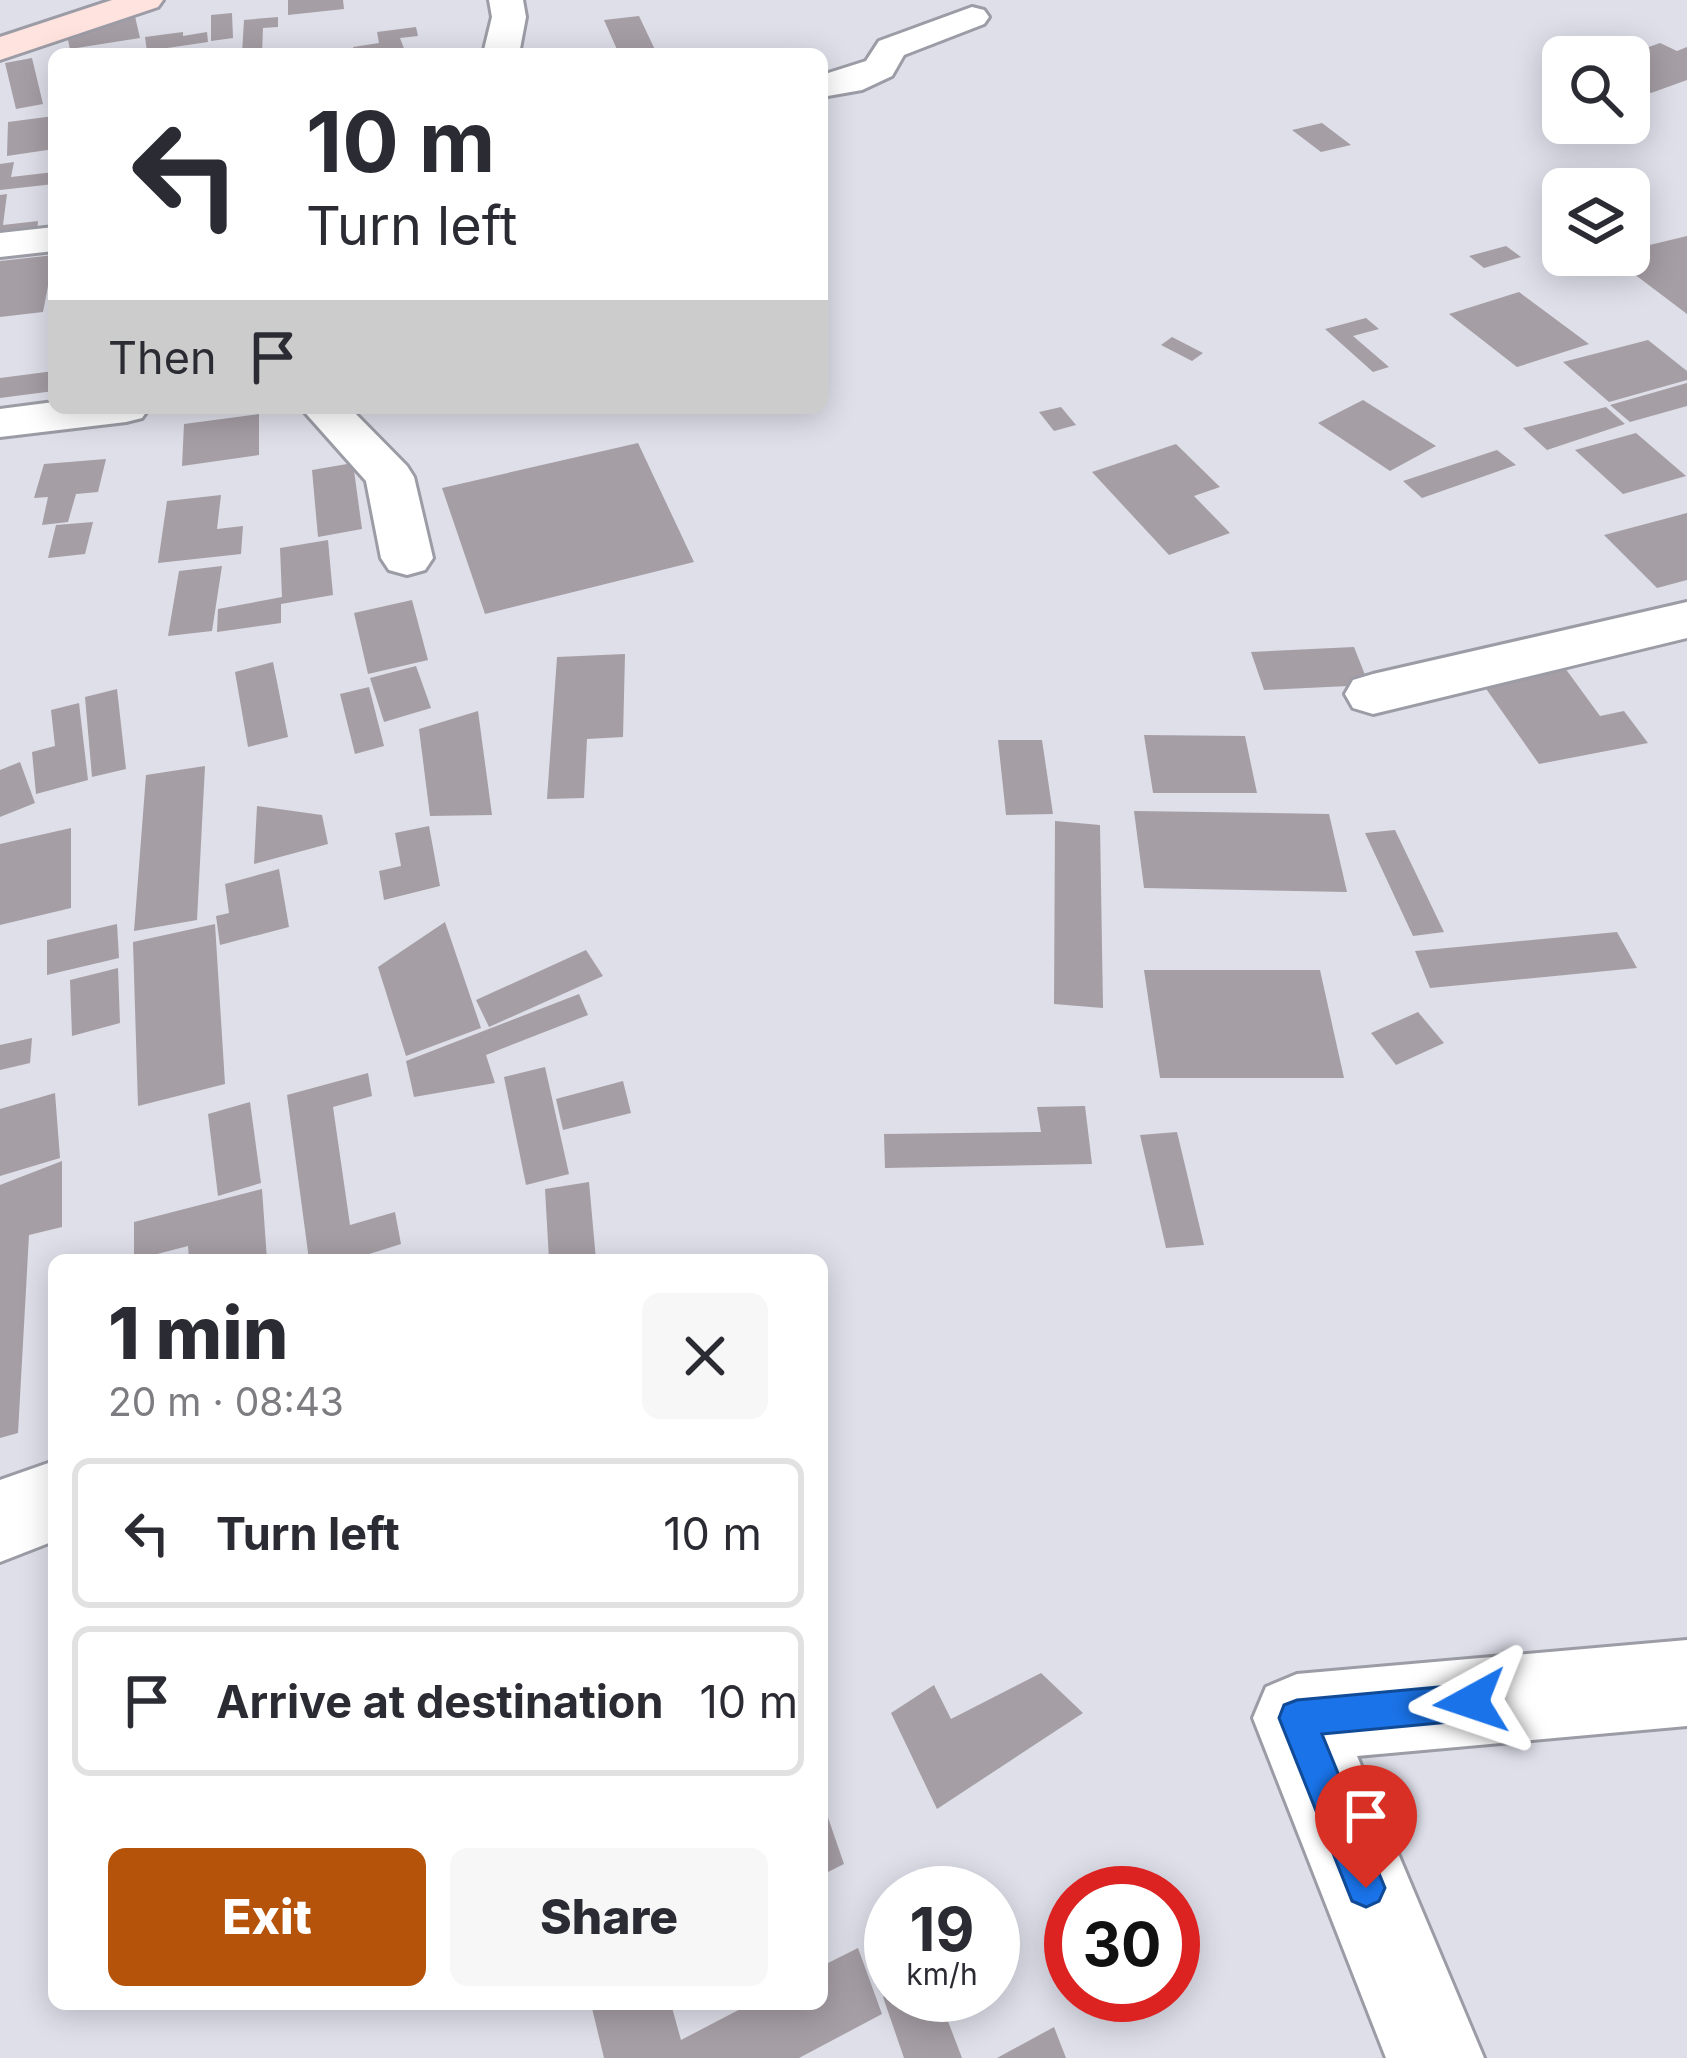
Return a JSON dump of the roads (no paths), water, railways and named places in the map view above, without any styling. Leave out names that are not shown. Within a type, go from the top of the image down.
[{"type":"street","points":[[0,49],[146,0]]},
{"type":"street","points":[[502,48],[509,17],[506,0]]},
{"type":"street","points":[[828,85],[849,82],[879,68],[891,48],[972,17]]},
{"type":"street","points":[[0,245],[48,240]]},
{"type":"street","points":[[0,423],[76,414]]},
{"type":"street","points":[[330,414],[390,477],[407,558]]},
{"type":"street","points":[[1373,694],[1687,620]]},
{"type":"street","points":[[0,1521],[48,1504]]},
{"type":"street","points":[[1435,2058],[1297,1718],[1687,1683]]}]
